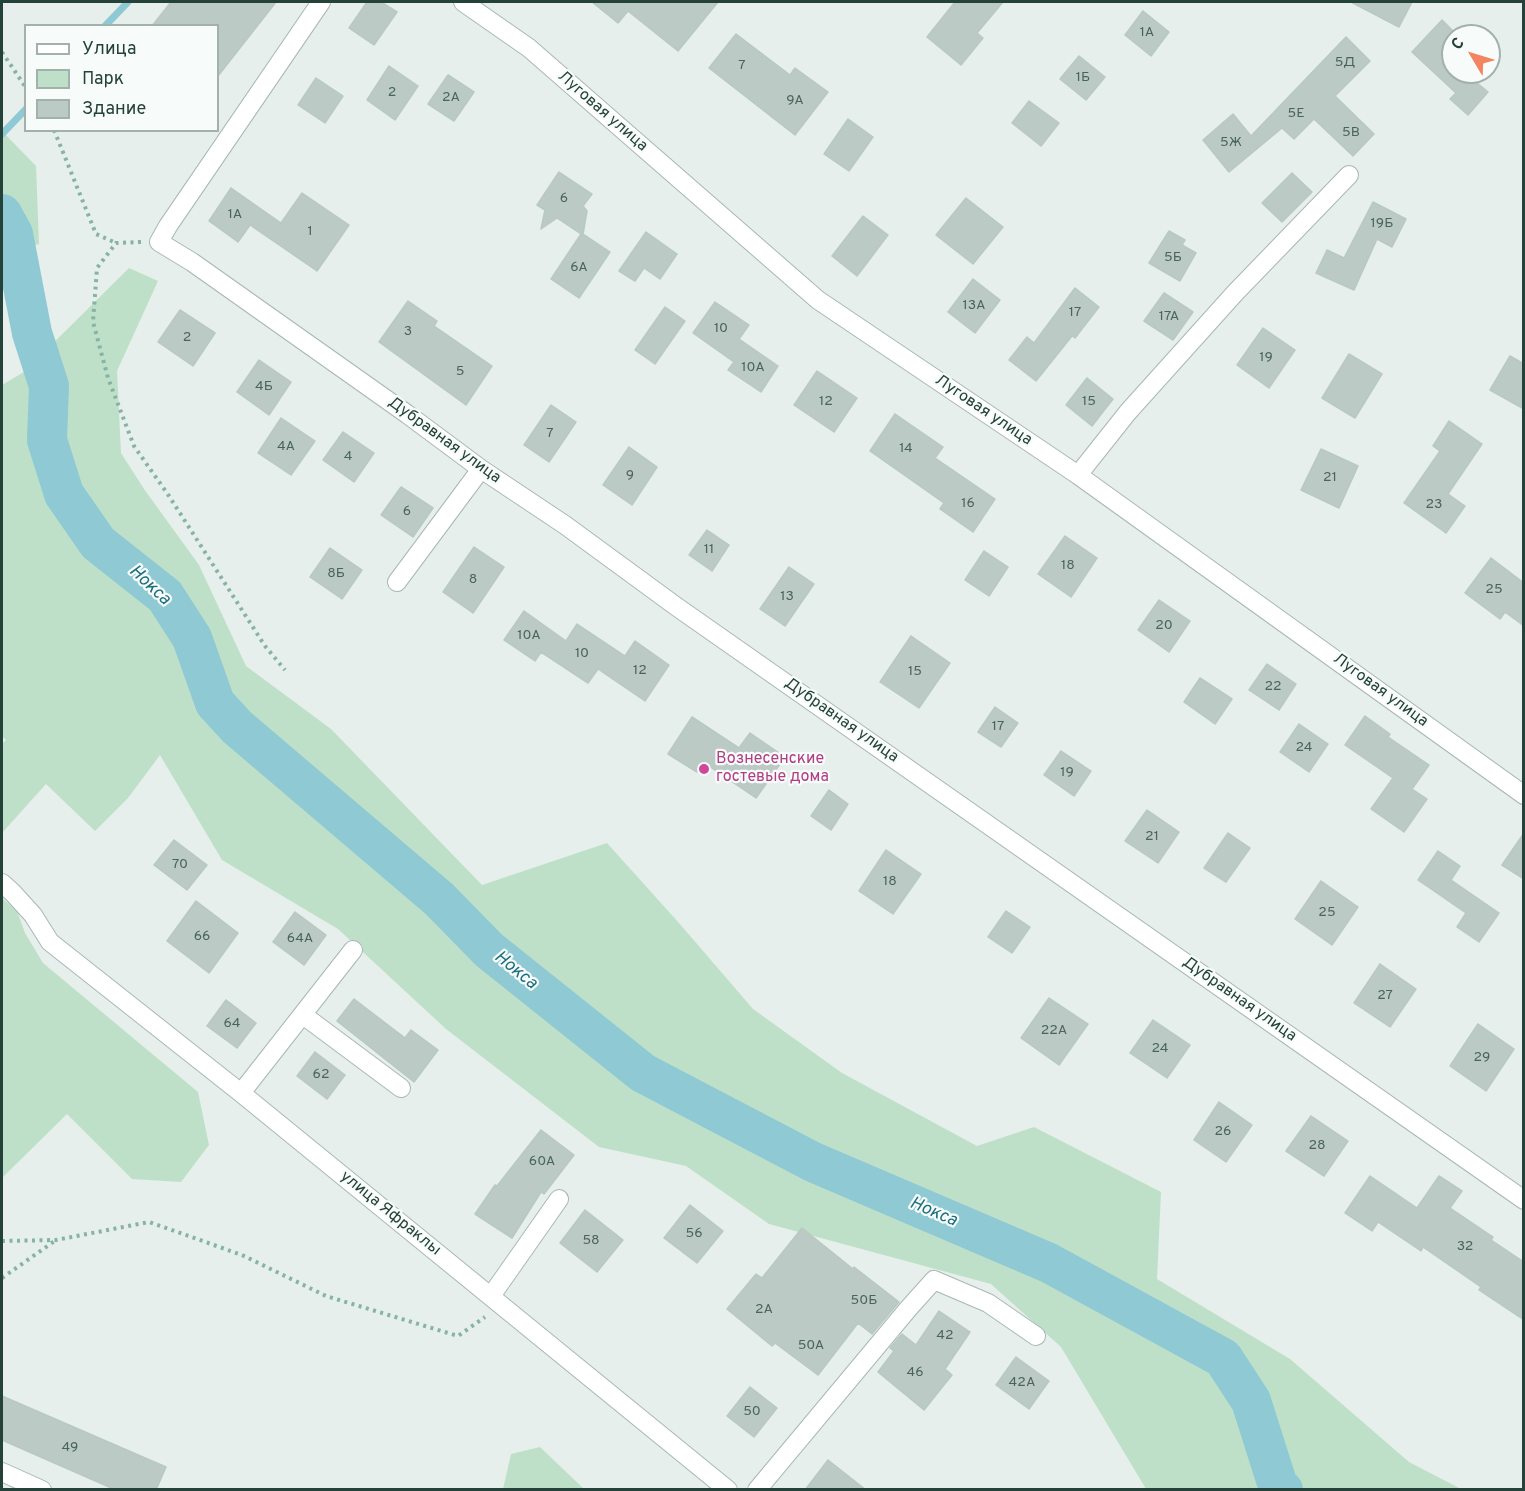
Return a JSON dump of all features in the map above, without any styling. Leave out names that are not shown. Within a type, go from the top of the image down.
[{"type":"street","points":[[159,242],[321,2]]},
{"type":"street","name":"Луговая улица","points":[[463,2],[529,48],[818,300],[1078,475],[1524,795]]},
{"type":"street","points":[[1078,475],[1128,412],[1235,293],[1349,175]]},
{"type":"street","name":"Дубравная улица","points":[[159,242],[270,317],[480,469],[565,525],[677,607],[1524,1200]]},
{"type":"street","points":[[397,582],[480,469]]},
{"type":"street","name":"улица Яфраклы","points":[[2,884],[14,893],[33,915],[50,942],[241,1093],[728,1490]]},
{"type":"street","points":[[241,1093],[353,950]]},
{"type":"street","points":[[303,1015],[401,1088]]},
{"type":"street","points":[[496,1300],[560,1199]]},
{"type":"street","points":[[757,1490],[934,1280],[988,1303],[1036,1336]]},
{"type":"street","points":[[2,1472],[42,1490]]},
{"type":"path","points":[[2,52],[24,85]]},
{"type":"path","points":[[55,132],[96,234],[116,243],[159,242]]},
{"type":"path","points":[[116,243],[97,268],[93,322],[108,378],[134,446],[169,496],[265,646],[285,670]]},
{"type":"path","points":[[2,1241],[56,1240],[149,1222],[242,1255],[326,1296],[458,1336],[496,1300]]},
{"type":"path","points":[[2,1278],[56,1240]]},
{"type":"green space","points":[[2,131],[36,166],[39,244],[12,251],[2,237]]},
{"type":"green space","points":[[129,268],[158,281],[117,371],[121,453],[199,565],[246,666],[331,729],[482,885],[607,843],[753,1009],[842,1073],[977,1146],[1034,1127],[1161,1192],[1157,1279],[1290,1359],[1409,1462],[1461,1489],[1146,1489],[1061,1347],[991,1284],[769,1224],[686,1166],[599,1147],[446,1029],[338,929],[222,860],[160,755],[128,798],[95,831],[46,784],[2,833],[2,744],[6,740],[2,736],[2,385],[24,372]]},
{"type":"green space","points":[[2,898],[17,911],[25,933],[43,963],[198,1092],[209,1145],[181,1182],[132,1179],[67,1114],[2,1178]]},
{"type":"green space","points":[[540,1447],[584,1489],[503,1489],[511,1454]]},
{"type":"building","points":[[171,2],[276,2],[219,75],[219,24],[154,24]]},
{"type":"building","points":[[367,2],[381,2],[397,12],[374,45],[349,28]]},
{"type":"building","points":[[592,2],[718,2],[678,51],[628,11],[618,23]]},
{"type":"building","points":[[955,2],[1003,2],[977,33],[983,38],[961,65],[927,37]]},
{"type":"building","points":[[1351,2],[1412,2],[1399,27]]},
{"type":"building","points":[[1143,11],[1169,32],[1151,56],[1125,35]]},
{"type":"building","points":[[1442,20],[1446,24],[1441,24],[1441,79],[1412,52]]},
{"type":"building","points":[[736,34],[790,75],[795,68],[828,92],[795,135],[709,68]]},
{"type":"building","points":[[1346,37],[1370,61],[1335,96],[1374,134],[1353,156],[1314,119],[1294,139],[1282,128],[1229,172],[1203,140],[1233,114],[1251,136]]},
{"type":"building","points":[[1079,56],[1105,77],[1086,100],[1060,79]]},
{"type":"building","points":[[389,66],[418,86],[395,120],[367,100]]},
{"type":"building","points":[[448,75],[474,92],[454,121],[428,104]]},
{"type":"building","points":[[316,78],[343,96],[325,123],[298,105]]},
{"type":"building","points":[[1446,84],[1478,84],[1488,92],[1468,115],[1450,99],[1456,93]]},
{"type":"building","points":[[1029,101],[1059,123],[1041,146],[1012,123]]},
{"type":"building","points":[[848,119],[873,137],[849,171],[824,154]]},
{"type":"building","points":[[559,172],[592,194],[583,206],[587,211],[583,234],[610,252],[579,298],[551,279],[581,234],[557,218],[541,229],[545,210],[537,205]]},
{"type":"building","points":[[1292,173],[1312,192],[1282,222],[1262,203]]},
{"type":"building","points":[[231,188],[281,223],[302,193],[349,225],[317,271],[250,225],[238,242],[209,221]]},
{"type":"building","points":[[966,198],[1003,227],[973,264],[936,235]]},
{"type":"building","points":[[1373,202],[1406,219],[1392,247],[1377,239],[1354,290],[1316,273],[1327,250],[1344,258]]},
{"type":"building","points":[[863,216],[888,235],[857,276],[832,256]]},
{"type":"building","points":[[1169,231],[1185,240],[1182,245],[1196,253],[1180,281],[1149,263]]},
{"type":"building","points":[[646,232],[677,254],[660,279],[644,268],[635,281],[619,271]]},
{"type":"building","points":[[973,279],[1000,300],[975,333],[948,312]]},
{"type":"building","points":[[1075,288],[1099,307],[1075,338],[1072,336],[1036,381],[1009,360],[1027,337],[1034,343]]},
{"type":"building","points":[[1164,293],[1193,312],[1173,340],[1144,321]]},
{"type":"building","points":[[408,301],[437,321],[434,326],[492,366],[466,405],[379,342]]},
{"type":"building","points":[[715,302],[749,325],[739,339],[778,366],[761,392],[728,370],[734,362],[693,333]]},
{"type":"building","points":[[665,307],[685,321],[655,364],[635,350]]},
{"type":"building","points":[[180,310],[215,333],[193,366],[158,342]]},
{"type":"building","points":[[1263,328],[1295,350],[1269,388],[1237,365]]},
{"type":"building","points":[[1349,354],[1382,374],[1355,418],[1322,398]]},
{"type":"building","points":[[1510,356],[1524,364],[1524,409],[1490,390]]},
{"type":"building","points":[[259,360],[291,382],[269,415],[237,392]]},
{"type":"building","points":[[817,371],[857,398],[834,432],[794,405]]},
{"type":"building","points":[[1087,378],[1113,399],[1092,426],[1066,405]]},
{"type":"building","points":[[551,405],[576,422],[549,462],[524,445]]},
{"type":"building","points":[[895,414],[943,447],[935,458],[995,499],[973,532],[940,509],[944,503],[870,451]]},
{"type":"building","points":[[281,418],[315,441],[291,475],[258,453]]},
{"type":"building","points":[[1449,421],[1482,444],[1448,494],[1465,506],[1446,533],[1404,503],[1440,451],[1433,446]]},
{"type":"building","points":[[343,432],[374,453],[354,482],[323,460]]},
{"type":"building","points":[[629,447],[657,467],[632,505],[603,485]]},
{"type":"building","points":[[1321,449],[1358,466],[1339,508],[1301,490]]},
{"type":"building","points":[[401,487],[433,508],[413,537],[381,515]]},
{"type":"building","points":[[707,530],[729,545],[712,571],[689,555]]},
{"type":"building","points":[[1065,536],[1097,558],[1071,597],[1038,574]]},
{"type":"building","points":[[474,547],[504,567],[473,613],[443,592]]},
{"type":"building","points":[[330,548],[362,570],[342,599],[310,577]]},
{"type":"building","points":[[984,551],[1008,567],[989,596],[965,580]]},
{"type":"building","points":[[1491,558],[1524,583],[1524,626],[1505,612],[1500,619],[1465,593]]},
{"type":"building","points":[[789,567],[814,584],[785,626],[760,609]]},
{"type":"building","points":[[1159,600],[1190,621],[1169,652],[1138,630]]},
{"type":"building","points":[[524,611],[566,641],[577,624],[625,656],[635,641],[669,665],[645,701],[598,669],[588,683],[541,652],[535,661],[504,640]]},
{"type":"building","points":[[911,636],[950,663],[919,708],[880,682]]},
{"type":"building","points":[[1267,664],[1296,684],[1279,710],[1249,690]]},
{"type":"building","points":[[1200,678],[1232,699],[1215,724],[1184,702]]},
{"type":"building","points":[[995,707],[1018,723],[1001,747],[978,732]]},
{"type":"building","points":[[1365,716],[1390,734],[1388,737],[1429,765],[1412,789],[1427,799],[1404,832],[1371,809],[1393,778],[1345,745]]},
{"type":"building","points":[[692,717],[739,748],[750,733],[785,757],[756,798],[703,762],[697,772],[668,754]]},
{"type":"building","points":[[1299,724],[1328,744],[1309,772],[1280,752]]},
{"type":"building","points":[[1061,751],[1091,771],[1074,796],[1044,775]]},
{"type":"building","points":[[829,790],[848,804],[831,830],[811,816]]},
{"type":"building","points":[[1147,810],[1179,832],[1158,863],[1125,841]]},
{"type":"building","points":[[1228,833],[1250,848],[1226,882],[1204,868]]},
{"type":"building","points":[[1524,833],[1524,879],[1502,865]]},
{"type":"building","points":[[174,840],[207,865],[187,890],[154,865]]},
{"type":"building","points":[[886,850],[921,874],[893,914],[859,891]]},
{"type":"building","points":[[1438,851],[1460,866],[1451,880],[1499,913],[1479,942],[1457,927],[1466,913],[1418,880]]},
{"type":"building","points":[[1321,881],[1358,907],[1332,945],[1295,919]]},
{"type":"building","points":[[196,901],[238,933],[209,973],[167,941]]},
{"type":"building","points":[[1006,911],[1030,927],[1012,953],[988,937]]},
{"type":"building","points":[[295,912],[326,935],[304,965],[273,942]]},
{"type":"building","points":[[1380,964],[1416,989],[1390,1027],[1354,1003]]},
{"type":"building","points":[[1049,998],[1088,1024],[1059,1065],[1021,1038]]},
{"type":"building","points":[[354,999],[405,1038],[411,1030],[438,1050],[414,1082],[337,1021]]},
{"type":"building","points":[[226,1000],[256,1023],[237,1048],[207,1026]]},
{"type":"building","points":[[1153,1020],[1190,1045],[1167,1078],[1130,1053]]},
{"type":"building","points":[[1478,1024],[1514,1049],[1486,1091],[1450,1066]]},
{"type":"building","points":[[315,1052],[345,1075],[327,1099],[297,1076]]},
{"type":"building","points":[[1219,1102],[1252,1125],[1226,1162],[1194,1140]]},
{"type":"building","points":[[1311,1116],[1348,1141],[1324,1176],[1286,1151]]},
{"type":"building","points":[[541,1130],[574,1155],[544,1194],[541,1192],[512,1238],[475,1214],[495,1185],[497,1186]]},
{"type":"building","points":[[1370,1176],[1417,1208],[1439,1176],[1462,1191],[1450,1208],[1493,1237],[1491,1240],[1524,1262],[1524,1320],[1479,1290],[1481,1287],[1423,1247],[1421,1251],[1378,1222],[1372,1231],[1345,1213]]},
{"type":"building","points":[[690,1205],[723,1231],[697,1263],[664,1238]]},
{"type":"building","points":[[585,1210],[623,1240],[597,1272],[560,1243]]},
{"type":"building","points":[[802,1228],[899,1302],[872,1334],[858,1323],[818,1375],[775,1343],[772,1346],[727,1309],[756,1274],[762,1278]]},
{"type":"building","points":[[939,1311],[970,1332],[945,1369],[952,1375],[924,1410],[878,1372],[894,1351],[890,1348],[902,1334],[916,1345]]},
{"type":"building","points":[[1016,1357],[1049,1381],[1029,1409],[996,1385]]},
{"type":"building","points":[[750,1387],[777,1408],[754,1437],[727,1416]]},
{"type":"building","points":[[2,1396],[166,1467],[156,1490],[116,1490],[2,1440]]},
{"type":"building","points":[[828,1460],[866,1490],[805,1490]]},
{"type":"waterway","points":[[107,24],[128,2]]},
{"type":"waterway","points":[[2,134],[24,111]]},
{"type":"waterway","name":"Нокса","points":[[2,214],[13,234],[32,333],[49,386],[47,440],[64,494],[98,543],[165,596],[192,638],[215,703],[237,727],[439,899],[489,950],[643,1073],[813,1162],[1049,1263],[1223,1358],[1251,1401],[1278,1486],[1283,1490]]},
{"type":"place","name":"Вознесенские гостевые дома","points":[[704,769]]}]
